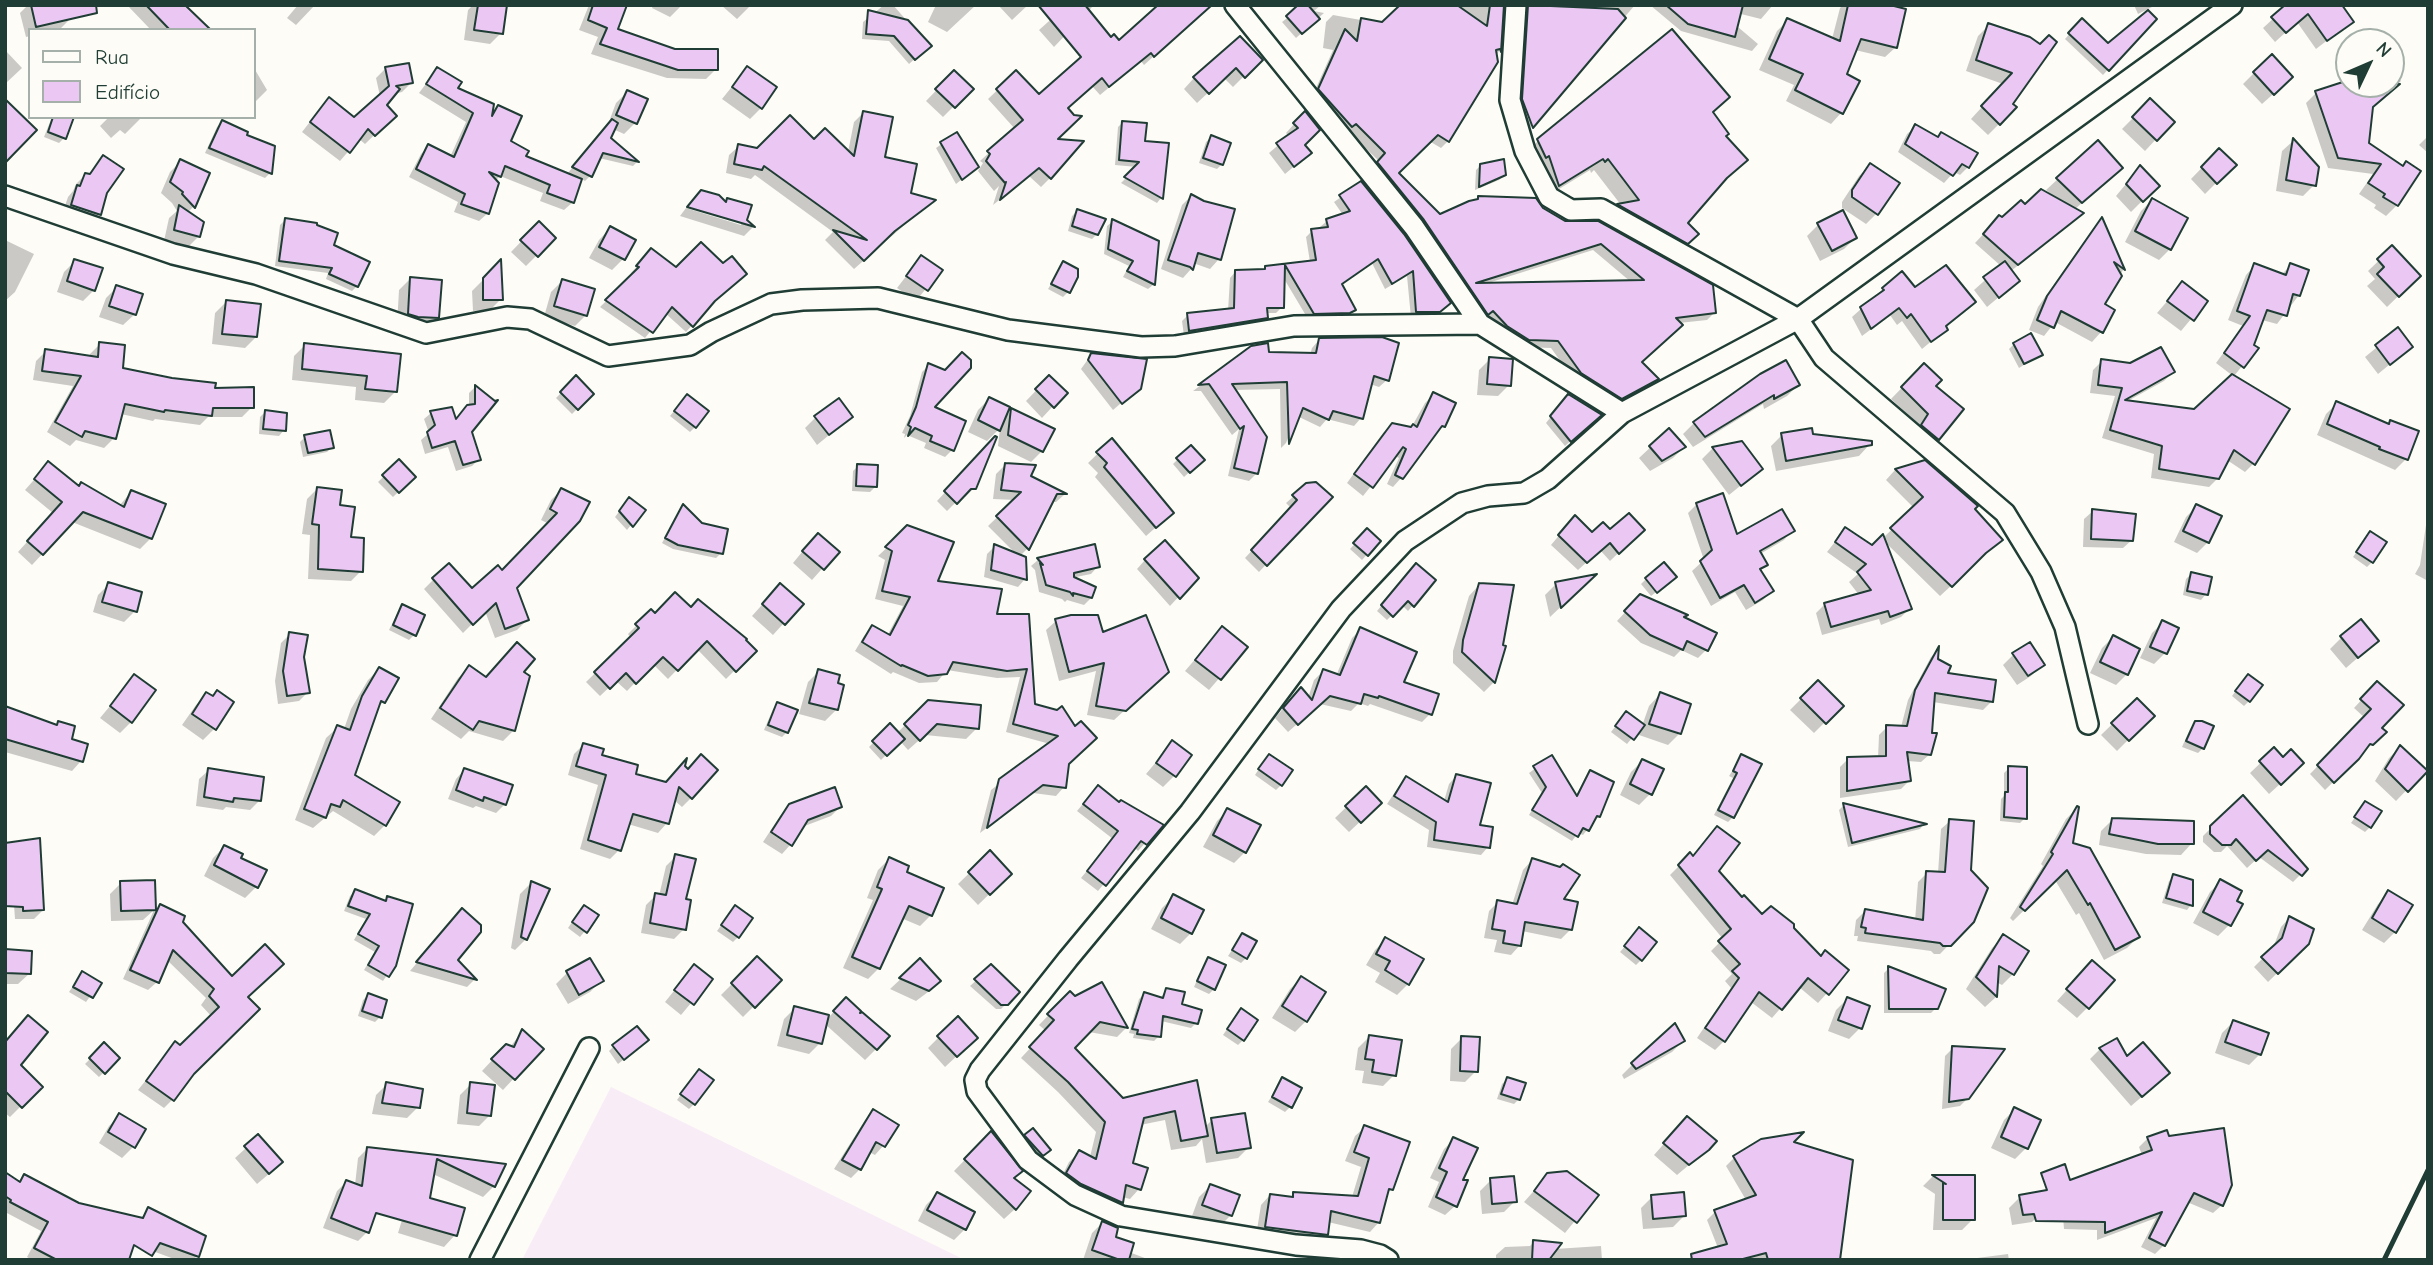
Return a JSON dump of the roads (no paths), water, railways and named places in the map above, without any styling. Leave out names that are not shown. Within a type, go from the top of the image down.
[{"type":"street","points":[[1235,5],[1415,227],[1479,324],[1622,413]]},
{"type":"street","points":[[1516,5],[1510,100],[1525,151],[1549,197],[1571,210],[1601,209],[1798,319],[1824,358],[2005,513],[2041,572],[2065,627],[2088,724]]},
{"type":"street","points":[[1388,1260],[1361,1250],[1296,1245],[1121,1216],[1075,1195],[1028,1160],[978,1091],[975,1080],[1068,959],[1189,812],[1341,609],[1405,541],[1462,503],[1488,496],[1524,493],[1548,479],[1622,413],[1798,319],[2232,5]]},
{"type":"street","points":[[5,196],[173,254],[256,275],[426,333],[507,317],[530,318],[608,356],[690,345],[711,332],[771,304],[802,300],[878,298],[1008,330],[1141,347],[1175,346],[1294,326],[1479,324]]},
{"type":"street","points":[[480,1260],[589,1048]]},
{"type":"railway","points":[[2384,1260],[2428,1170]]}]
